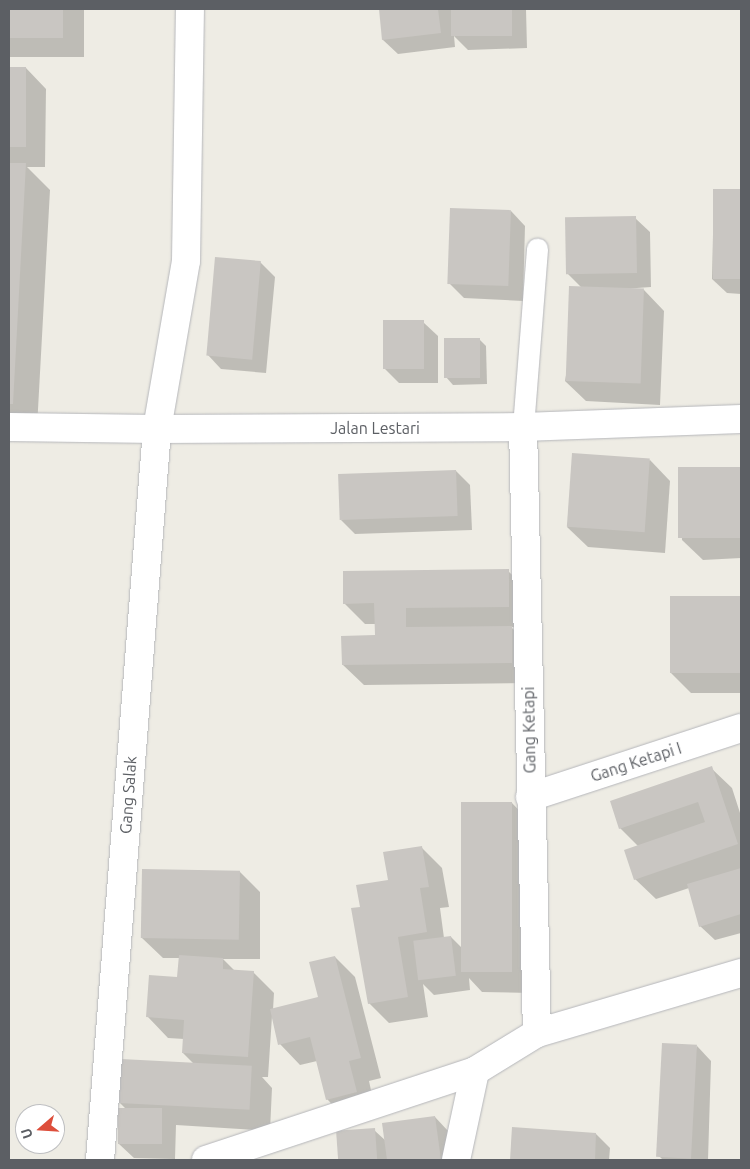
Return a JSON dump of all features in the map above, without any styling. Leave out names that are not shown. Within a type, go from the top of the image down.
[{"type":"street","name":"Gang Salak","points":[[100,1160],[157,429],[186,261],[190,9]]},
{"type":"street","name":"Jalan Lestari","points":[[9,427],[157,429],[524,427],[741,419]]},
{"type":"street","name":"Gang Ketapi","points":[[524,427],[530,797],[537,1033]]},
{"type":"street","name":"Gang Ketapi I","points":[[530,797],[741,728]]},
{"type":"street","points":[[206,1160],[475,1071],[537,1033],[741,973]]},
{"type":"street","points":[[456,1160],[475,1071]]},
{"type":"lane","points":[[524,427],[537,249]]},
{"type":"building","points":[[9,9],[63,9],[63,38],[9,38]]},
{"type":"building","points":[[379,9],[438,9],[441,33],[382,40]]},
{"type":"building","points":[[451,9],[512,9],[512,36],[451,36]]},
{"type":"building","points":[[9,67],[26,67],[26,147],[9,147]]},
{"type":"building","points":[[9,163],[26,163],[13,404],[9,404]]},
{"type":"building","points":[[713,189],[741,189],[741,279],[713,279]]},
{"type":"building","points":[[450,208],[511,210],[508,286],[447,284]]},
{"type":"building","points":[[636,216],[637,273],[566,274],[565,217]]},
{"type":"building","points":[[215,257],[261,261],[252,360],[206,356]]},
{"type":"building","points":[[569,286],[644,289],[641,384],[566,381]]},
{"type":"building","points":[[383,320],[424,320],[424,369],[383,369]]},
{"type":"building","points":[[444,338],[480,338],[480,378],[444,378]]},
{"type":"building","points":[[572,453],[650,458],[645,532],[567,527]]},
{"type":"building","points":[[678,467],[741,467],[741,538],[678,538]]},
{"type":"building","points":[[456,470],[458,516],[340,520],[338,474]]},
{"type":"building","points":[[509,569],[509,607],[406,608],[406,627],[512,626],[512,663],[342,665],[341,636],[375,635],[374,603],[343,604],[343,571]]},
{"type":"building","points":[[670,596],[741,596],[741,673],[670,673]]},
{"type":"building","points":[[712,766],[738,844],[634,880],[624,850],[705,822],[698,802],[619,829],[610,801]]},
{"type":"building","points":[[461,802],[512,802],[512,972],[461,972]]},
{"type":"building","points":[[422,846],[429,887],[420,888],[427,932],[398,937],[408,997],[368,1004],[351,908],[360,907],[356,885],[388,880],[383,852]]},
{"type":"building","points":[[741,868],[741,914],[699,927],[687,884]]},
{"type":"building","points":[[142,869],[240,871],[239,940],[141,938]]},
{"type":"building","points":[[451,936],[456,976],[418,980],[413,941]]},
{"type":"building","points":[[179,955],[223,958],[223,969],[254,971],[248,1057],[182,1053],[184,1020],[146,1017],[149,975],[177,977]]},
{"type":"building","points":[[335,956],[361,1058],[349,1061],[357,1092],[326,1100],[310,1037],[278,1045],[270,1009],[318,997],[309,962]]},
{"type":"building","points":[[662,1043],[697,1045],[691,1159],[656,1157]]},
{"type":"building","points":[[121,1059],[252,1066],[250,1110],[119,1103]]},
{"type":"building","points":[[118,1108],[162,1108],[162,1144],[118,1144]]},
{"type":"building","points":[[435,1116],[441,1160],[387,1160],[382,1123]]},
{"type":"building","points":[[512,1127],[596,1133],[595,1160],[510,1160]]},
{"type":"building","points":[[375,1128],[377,1160],[338,1160],[336,1131]]}]
